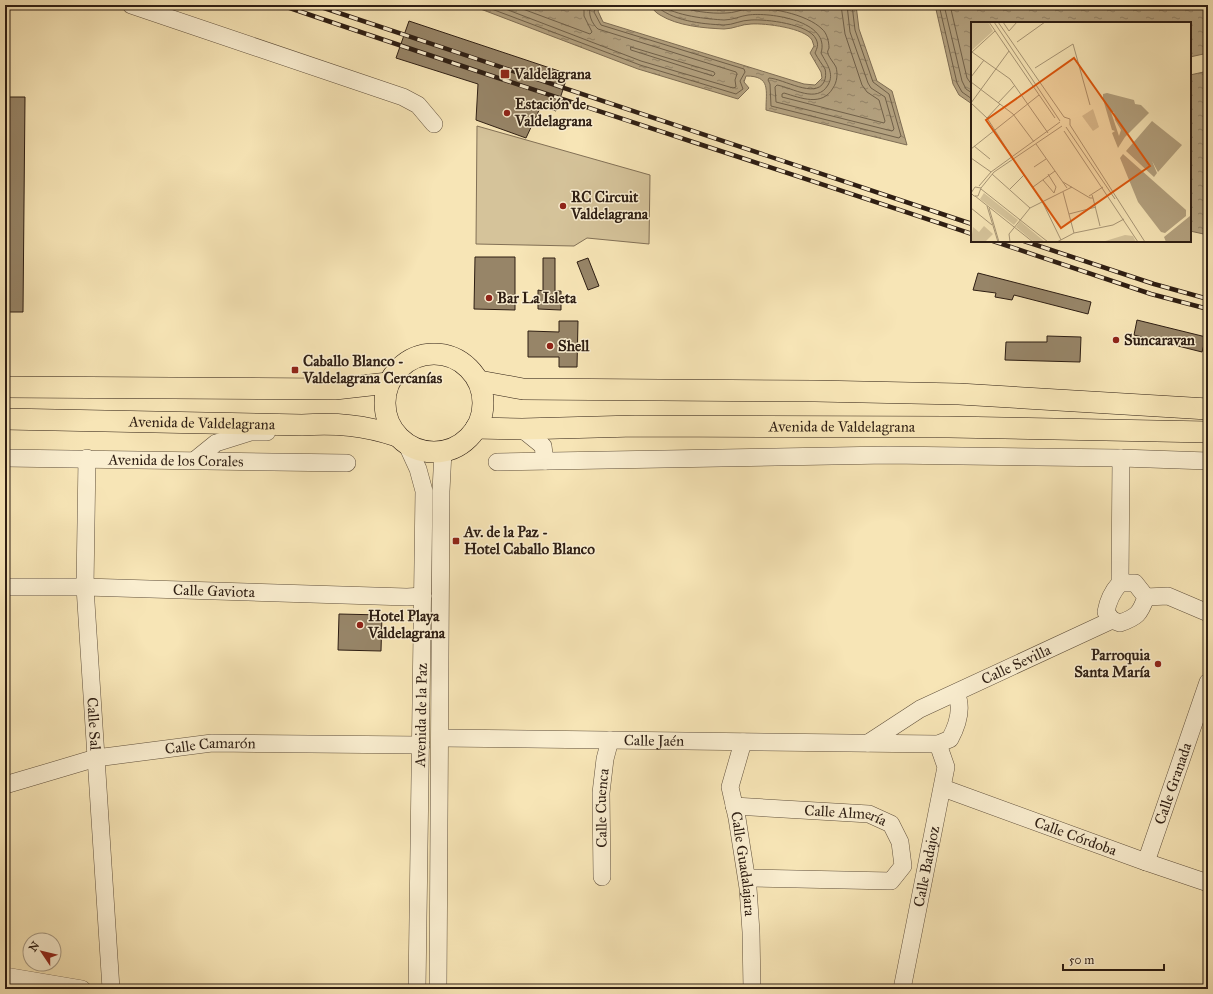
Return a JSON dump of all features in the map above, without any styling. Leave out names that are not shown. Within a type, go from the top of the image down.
[{"type":"main road","points":[[435,353],[450,356],[463,362],[479,381],[483,397],[482,413],[476,428],[469,438],[459,446],[443,451],[431,452],[420,450],[402,440],[390,425],[385,412],[385,397],[388,383],[396,371],[407,361],[420,355],[435,353]]},
{"type":"main road","points":[[479,381],[523,389],[806,391],[959,394],[1208,409]]},
{"type":"main road","points":[[5,387],[335,389],[388,383]]},
{"type":"main road","name":"Avenida de Valdelagrana","points":[[5,419],[302,425],[336,424],[374,429],[402,440]]},
{"type":"main road","name":"Avenida de Valdelagrana","points":[[476,428],[522,429],[635,426],[949,427],[1208,432]]},
{"type":"street","points":[[131,5],[403,97],[418,105],[434,124]]},
{"type":"street","points":[[195,460],[216,443],[251,432],[280,432],[302,425]]},
{"type":"street","points":[[522,429],[544,446],[545,461]]},
{"type":"street","name":"Avenida de la Paz","points":[[402,440],[418,469],[424,491],[417,989]]},
{"type":"street","name":"Avenida de la Paz","points":[[438,989],[441,491],[443,451]]},
{"type":"street","points":[[497,462],[888,455],[1120,458],[1208,461]]},
{"type":"street","name":"Avenida de los Corales","points":[[5,458],[347,463]]},
{"type":"street","name":"Calle Sal","points":[[87,458],[85,587],[111,989]]},
{"type":"street","points":[[1112,620],[1106,612],[1112,592],[1120,583],[1120,458]]},
{"type":"street","points":[[1120,583],[1135,583],[1146,597],[1168,596],[1208,613]]},
{"type":"street","name":"Calle Gaviota","points":[[5,587],[85,587],[423,596]]},
{"type":"street","name":"Calle Sevilla","points":[[868,743],[920,710],[1112,620],[1120,623],[1132,618],[1142,609],[1146,597]]},
{"type":"street","name":"Calle Granada","points":[[1146,862],[1208,682]]},
{"type":"street","points":[[938,744],[950,739],[953,733],[958,714],[959,701],[956,693]]},
{"type":"street","name":"Calle Jaén","points":[[440,738],[938,744]]},
{"type":"street","name":"Calle Cuenca","points":[[602,877],[601,793],[605,759],[610,740]]},
{"type":"street","name":"Calle Guadalajara","points":[[743,742],[730,787],[747,878],[751,932],[752,989]]},
{"type":"street","name":"Calle Camarón","points":[[5,785],[96,758],[212,743],[421,746]]},
{"type":"street","name":"Calle Badajoz","points":[[902,989],[943,788],[946,767],[938,744]]},
{"type":"street","name":"Calle Córdoba","points":[[943,788],[1208,883]]},
{"type":"street","name":"Calle Almería","points":[[734,806],[869,814],[891,824],[900,842],[903,866],[891,881],[747,878]]},
{"type":"street","points":[[5,976],[82,989]]},
{"type":"shaded area","name":"RC Circuit Valdelagrana","points":[[477,126],[650,175],[649,244],[587,238],[574,246],[476,244]]},
{"type":"water","points":[[470,5],[601,5],[598,11],[603,22],[804,84],[815,85],[822,78],[821,72],[810,53],[814,46],[812,40],[801,32],[775,25],[757,24],[748,24],[724,29],[691,26],[667,19],[657,13],[649,5],[856,5],[859,29],[877,81],[892,91],[907,145],[766,110],[766,90],[763,81],[760,78],[746,76],[744,82],[749,88],[738,99],[638,69]]},
{"type":"water","points":[[935,5],[1208,5],[1208,53],[1191,57],[1191,22],[971,22],[971,103],[959,95],[953,84]]},
{"type":"water","points":[[1208,71],[1208,235],[1191,231],[1191,75]]},
{"type":"building","points":[[409,21],[568,74],[556,111],[541,106],[526,138],[476,120],[478,84],[396,58]]},
{"type":"building","points":[[5,97],[25,97],[23,312],[5,312]]},
{"type":"building","points":[[475,257],[515,257],[515,310],[474,309]]},
{"type":"building","points":[[543,258],[555,258],[555,291],[561,291],[561,310],[538,309],[538,290],[543,291]]},
{"type":"building","points":[[588,258],[599,286],[588,290],[577,262]]},
{"type":"building","points":[[978,273],[1091,302],[1088,314],[1014,295],[1012,300],[995,297],[996,293],[973,290]]},
{"type":"building","points":[[1137,320],[1206,337],[1202,352],[1134,335]]},
{"type":"building","points":[[559,321],[578,321],[577,367],[559,367],[559,357],[528,357],[528,331],[559,332]]},
{"type":"building","points":[[1047,336],[1081,337],[1080,362],[1005,360],[1006,342],[1047,342]]},
{"type":"building","name":"Hotel Playa Valdelagrana","points":[[339,614],[382,615],[381,651],[338,650]]},
{"type":"railway","points":[[281,5],[971,234]]},
{"type":"railway","points":[[315,5],[971,224]]},
{"type":"railway","points":[[996,242],[1151,294],[1208,309]]},
{"type":"railway","points":[[1027,242],[1154,284],[1208,299]]},
{"type":"place","name":"Valdelagrana","points":[[505,74]]},
{"type":"place","name":"Estación de Valdelagrana","points":[[507,113]]},
{"type":"place","name":"RC Circuit Valdelagrana","points":[[563,206]]},
{"type":"place","name":"Bar La Isleta","points":[[489,298]]},
{"type":"place","name":"Suncaravan","points":[[1116,340]]},
{"type":"place","name":"Shell","points":[[550,346]]},
{"type":"place","name":"Caballo Blanco - Valdelagrana Cercanías","points":[[295,370]]},
{"type":"place","name":"Av. de la Paz - Hotel Caballo Blanco","points":[[456,541]]},
{"type":"place","name":"Hotel Playa Valdelagrana","points":[[360,625]]},
{"type":"place","name":"Parroquia Santa María","points":[[1158,664]]}]
